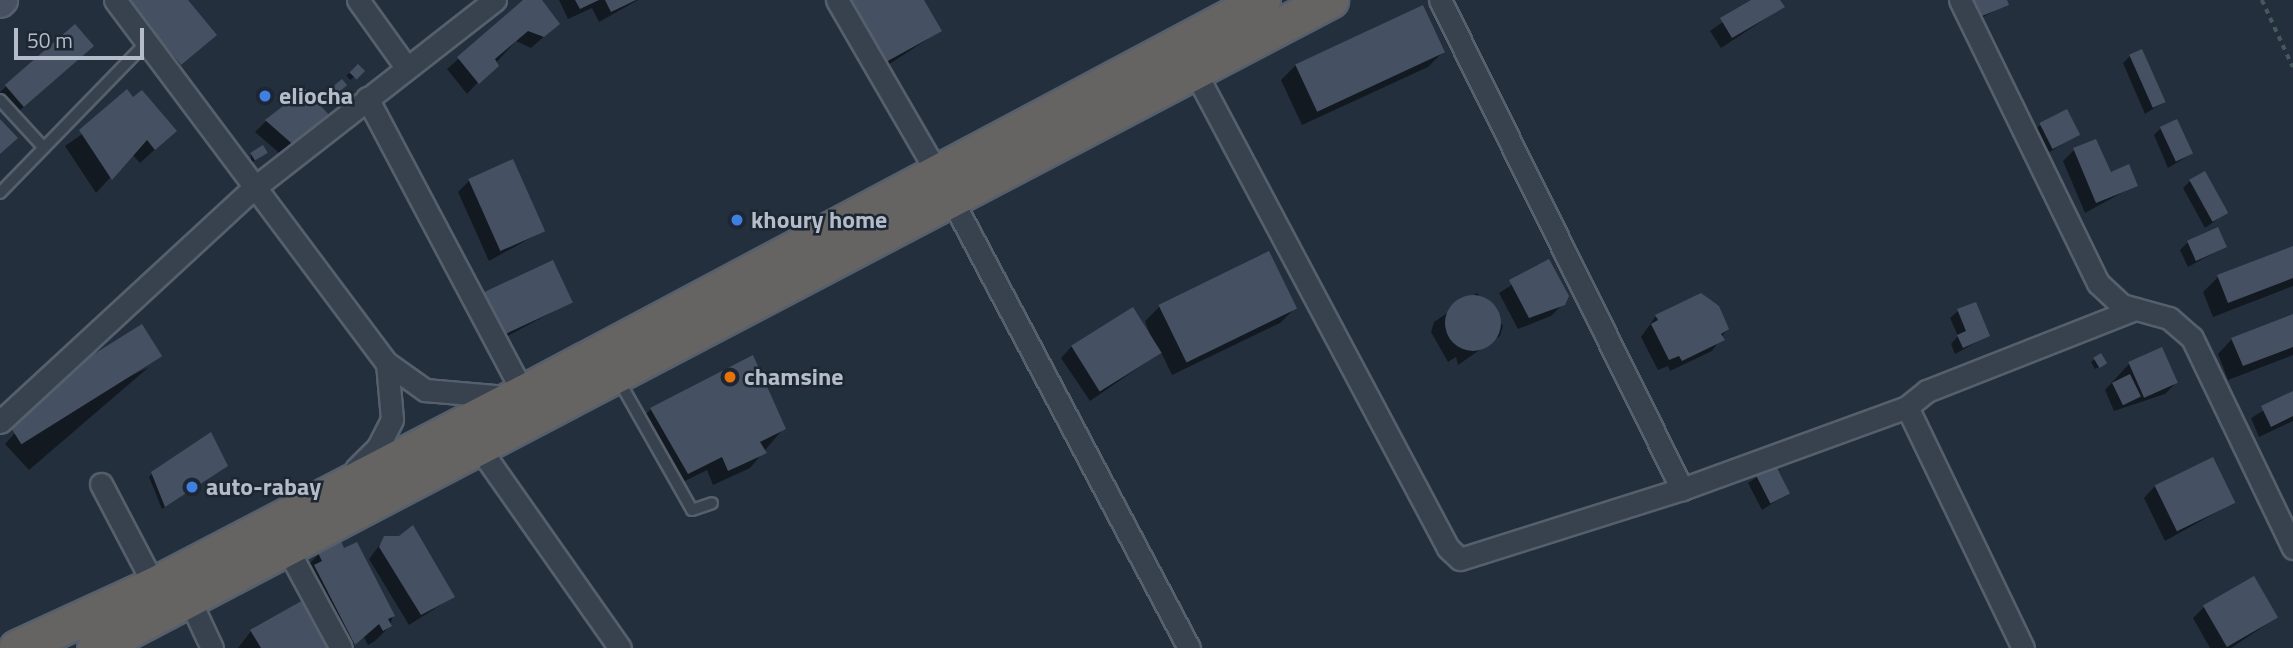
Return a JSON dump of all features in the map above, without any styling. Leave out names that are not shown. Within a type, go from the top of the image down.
[{"type":"highway","points":[[95,648],[190,601],[616,377],[943,183],[1262,0]]},
{"type":"highway","points":[[17,648],[154,585],[519,395],[943,183],[1194,70],[1330,0]]},
{"type":"street","points":[[115,0],[387,363],[425,390],[519,395]]},
{"type":"street","points":[[358,0],[406,67]]},
{"type":"street","points":[[0,422],[254,188],[495,0]]},
{"type":"street","points":[[837,0],[943,183],[1189,648]]},
{"type":"street","points":[[1440,0],[1682,489]]},
{"type":"street","points":[[1960,0],[2098,283],[2135,309],[2182,326],[2206,358],[2293,548]]},
{"type":"street","points":[[1194,70],[1453,555],[1477,558],[1682,489],[1907,407],[1927,390],[2135,309]]},
{"type":"street","points":[[367,98],[519,395]]},
{"type":"street","points":[[312,503],[364,463],[384,437],[395,404],[387,363]]},
{"type":"street","points":[[1907,407],[2023,648]]},
{"type":"street","points":[[480,449],[620,648]]},
{"type":"street","points":[[100,484],[154,585]]},
{"type":"street","points":[[288,550],[341,648]]},
{"type":"street","points":[[190,601],[212,648]]},
{"type":"lane","points":[[0,193],[146,43]]},
{"type":"lane","points":[[0,100],[44,148]]},
{"type":"lane","points":[[616,377],[692,510],[712,503]]},
{"type":"path","points":[[2262,0],[2293,67]]},
{"type":"building","points":[[127,0],[188,0],[217,35],[181,65]]},
{"type":"building","points":[[523,0],[542,0],[560,24],[544,37],[528,31],[495,59],[499,66],[479,84],[457,57]]},
{"type":"building","points":[[575,0],[599,0],[580,9]]},
{"type":"building","points":[[605,0],[636,0],[611,12]]},
{"type":"building","points":[[851,0],[924,0],[942,31],[886,62]]},
{"type":"building","points":[[1751,0],[1780,0],[1785,7],[1732,38],[1720,18]]},
{"type":"building","points":[[1969,0],[2007,0],[2009,5],[1977,18]]},
{"type":"building","points":[[1423,5],[1445,52],[1317,112],[1295,65]]},
{"type":"building","points":[[75,24],[94,46],[24,107],[5,85]]},
{"type":"building","points":[[2142,49],[2166,102],[2153,108],[2129,55]]},
{"type":"building","points":[[358,64],[365,71],[357,80],[350,72]]},
{"type":"building","points":[[342,79],[347,85],[337,93],[332,87]]},
{"type":"building","points":[[127,89],[133,97],[142,90],[177,131],[155,150],[147,140],[112,180],[79,130]]},
{"type":"building","points":[[305,89],[331,117],[297,148],[265,120]]},
{"type":"building","points":[[330,90],[334,95],[326,102],[322,96]]},
{"type":"building","points":[[2067,109],[2080,135],[2053,149],[2039,123]]},
{"type":"building","points":[[0,119],[18,138],[0,154]]},
{"type":"building","points":[[2177,119],[2193,153],[2176,161],[2160,127]]},
{"type":"building","points":[[2096,139],[2111,172],[2129,164],[2138,186],[2096,203],[2073,148]]},
{"type":"building","points":[[263,145],[268,153],[255,161],[250,153]]},
{"type":"building","points":[[513,159],[545,231],[500,251],[468,179]]},
{"type":"building","points":[[2205,171],[2228,213],[2213,222],[2189,180]]},
{"type":"building","points":[[2218,227],[2227,247],[2196,261],[2187,241]]},
{"type":"building","points":[[2293,246],[2293,278],[2228,303],[2217,275]]},
{"type":"building","points":[[1269,251],[1297,309],[1187,362],[1158,305]]},
{"type":"building","points":[[1549,259],[1569,296],[1565,305],[1529,318],[1509,280]]},
{"type":"building","points":[[553,260],[573,303],[499,337],[479,295]]},
{"type":"building","points":[[1701,293],[1719,306],[1729,329],[1721,334],[1725,340],[1682,361],[1679,356],[1669,360],[1651,324],[1658,320],[1655,315]]},
{"type":"building","points":[[1467,295],[1479,295],[1493,303],[1501,317],[1499,334],[1493,343],[1479,351],[1467,351],[1450,339],[1445,329],[1445,317],[1457,300]]},
{"type":"building","points":[[1976,302],[1990,336],[1963,348],[1957,335],[1966,331],[1957,309]]},
{"type":"building","points":[[1133,307],[1162,353],[1100,391],[1071,346]]},
{"type":"building","points":[[2293,314],[2293,347],[2243,366],[2231,338]]},
{"type":"building","points":[[142,324],[162,356],[21,444],[1,412]]},
{"type":"building","points":[[2162,347],[2178,383],[2144,398],[2128,362]]},
{"type":"building","points":[[2101,353],[2107,363],[2099,368],[2093,358]]},
{"type":"building","points":[[753,355],[786,429],[760,442],[767,453],[728,471],[722,457],[688,474],[650,408]]},
{"type":"building","points":[[2130,374],[2141,396],[2123,405],[2112,383]]},
{"type":"building","points":[[2293,391],[2293,416],[2271,427],[2261,406]]},
{"type":"building","points":[[211,432],[228,466],[165,507],[151,472]]},
{"type":"building","points":[[2213,457],[2235,503],[2177,531],[2155,485]]},
{"type":"building","points":[[1775,464],[1790,493],[1770,503],[1755,474]]},
{"type":"building","points":[[413,525],[455,597],[421,615],[379,547],[384,536],[399,536]]},
{"type":"building","points":[[341,541],[344,548],[357,542],[395,616],[388,619],[392,626],[383,631],[379,624],[355,645],[314,565],[322,561],[318,553]]},
{"type":"building","points":[[2254,576],[2278,618],[2227,647],[2203,606]]},
{"type":"building","points":[[305,599],[333,648],[261,648],[250,630]]},
{"type":"place","name":"eliocha","points":[[265,96]]},
{"type":"place","name":"khoury home","points":[[737,220]]},
{"type":"place","name":"chamsine","points":[[730,377]]},
{"type":"place","name":"auto-rabay","points":[[192,487]]}]
